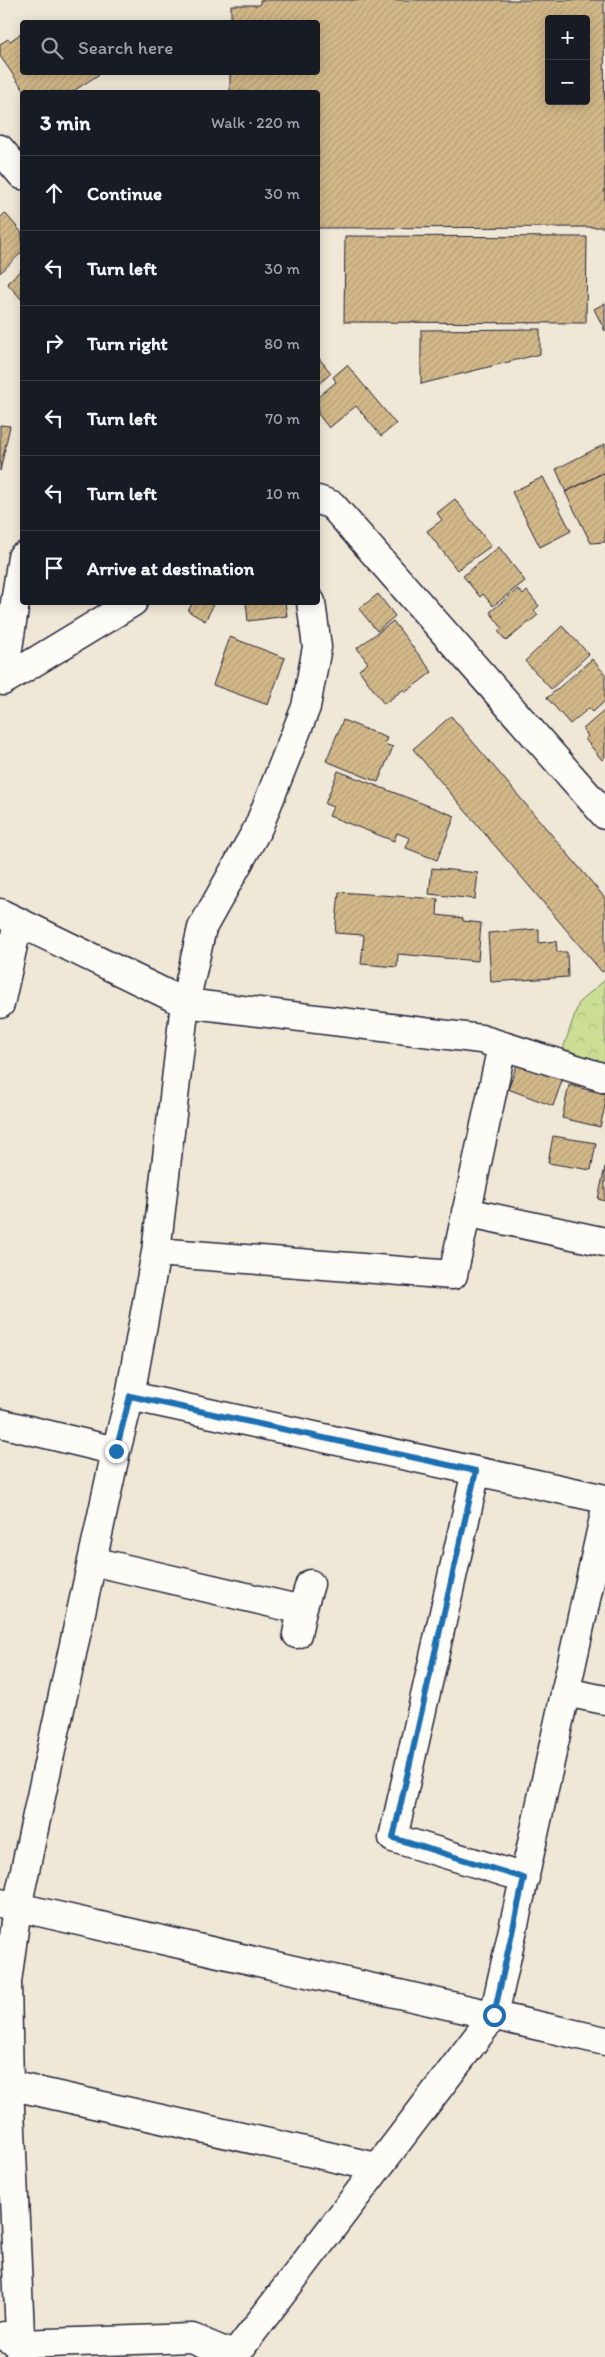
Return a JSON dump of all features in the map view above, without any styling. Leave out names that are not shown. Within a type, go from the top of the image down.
[{"type":"street","points":[[0,149],[20,173]]},
{"type":"street","points":[[320,501],[332,505],[605,815]]},
{"type":"street","points":[[14,569],[3,681],[128,605]]},
{"type":"street","points":[[311,605],[317,647],[306,707],[258,828],[202,928],[185,1003],[156,1252],[130,1396],[9,1905],[7,1982],[13,2345],[192,2338],[236,2356],[376,2168],[494,2015],[605,1513]]},
{"type":"street","points":[[0,1004],[9,918],[185,1003],[481,1040],[605,1078]]},
{"type":"street","points":[[156,1252],[453,1276],[502,1046]]},
{"type":"street","points":[[466,1212],[605,1242]]},
{"type":"street","points":[[130,1396],[605,1499]]},
{"type":"street","points":[[0,1424],[116,1451]]},
{"type":"street","points":[[476,1471],[393,1838],[524,1878]]},
{"type":"street","points":[[92,1561],[303,1609]]},
{"type":"street","points":[[565,1692],[605,1700]]},
{"type":"street","points":[[9,1905],[605,2041]]},
{"type":"street","points":[[9,2086],[376,2168]]},
{"type":"green space","points":[[605,980],[605,1072],[560,1058],[579,1002]]},
{"type":"building","points":[[260,0],[604,0],[605,227],[320,228],[320,90],[230,90],[230,75],[320,75],[320,20],[231,20],[231,5],[260,5]]},
{"type":"building","points":[[20,34],[20,75],[98,75],[75,90],[24,90],[0,56],[0,44],[8,39],[10,41]]},
{"type":"building","points":[[5,213],[20,231],[20,254],[0,273],[0,218]]},
{"type":"building","points":[[345,236],[587,237],[586,323],[344,322]]},
{"type":"building","points":[[20,271],[20,298],[7,283]]},
{"type":"building","points":[[605,303],[605,331],[594,309]]},
{"type":"building","points":[[540,329],[540,354],[421,384],[421,330]]},
{"type":"building","points":[[320,359],[331,373],[320,383]]},
{"type":"building","points":[[347,365],[396,424],[381,436],[356,406],[329,428],[320,417],[320,395],[336,382],[333,377]]},
{"type":"building","points":[[0,425],[10,426],[0,471]]},
{"type":"building","points":[[605,444],[605,472],[566,492],[556,469]]},
{"type":"building","points":[[605,472],[605,542],[591,543],[565,492]]},
{"type":"building","points":[[543,477],[571,531],[540,547],[512,492]]},
{"type":"building","points":[[455,499],[491,546],[457,570],[427,531],[442,520],[437,513]]},
{"type":"building","points":[[499,547],[525,581],[493,606],[483,594],[480,597],[463,576]]},
{"type":"building","points":[[518,589],[523,595],[527,591],[539,606],[534,610],[538,615],[506,641],[498,631],[502,628],[490,612]]},
{"type":"building","points":[[378,594],[395,616],[377,631],[359,609]]},
{"type":"building","points":[[191,605],[213,606],[205,621],[188,611]]},
{"type":"building","points":[[246,605],[285,605],[287,616],[248,621]]},
{"type":"building","points":[[393,621],[432,672],[406,692],[404,689],[384,704],[359,670],[368,663],[357,648]]},
{"type":"building","points":[[562,626],[589,654],[551,689],[525,661]]},
{"type":"building","points":[[230,637],[285,658],[268,705],[213,685]]},
{"type":"building","points":[[592,659],[605,674],[605,701],[593,712],[589,708],[570,724],[547,698]]},
{"type":"building","points":[[605,710],[605,757],[602,760],[585,739],[588,736],[583,729]]},
{"type":"building","points":[[451,716],[605,898],[605,970],[602,972],[413,749]]},
{"type":"building","points":[[343,720],[387,738],[384,744],[393,747],[378,782],[326,761]]},
{"type":"building","points":[[338,771],[455,816],[437,860],[406,848],[410,838],[397,833],[394,841],[329,816],[333,807],[325,804]]},
{"type":"building","points":[[432,868],[478,873],[475,899],[429,894]]},
{"type":"building","points":[[339,892],[438,899],[437,915],[463,918],[463,921],[481,923],[478,961],[398,954],[397,967],[361,964],[364,935],[335,933]]},
{"type":"building","points":[[539,929],[539,943],[556,941],[557,952],[567,952],[568,977],[491,982],[488,933]]},
{"type":"building","points":[[518,1062],[563,1078],[553,1106],[508,1089]]},
{"type":"building","points":[[569,1085],[605,1094],[605,1106],[600,1127],[562,1118]]},
{"type":"building","points":[[553,1136],[596,1143],[591,1170],[548,1163]]},
{"type":"building","points":[[605,1167],[605,1201],[598,1199]]},
{"type":"route","points":[[116,1451],[130,1396],[476,1471],[393,1838],[524,1878],[494,2015]]}]
